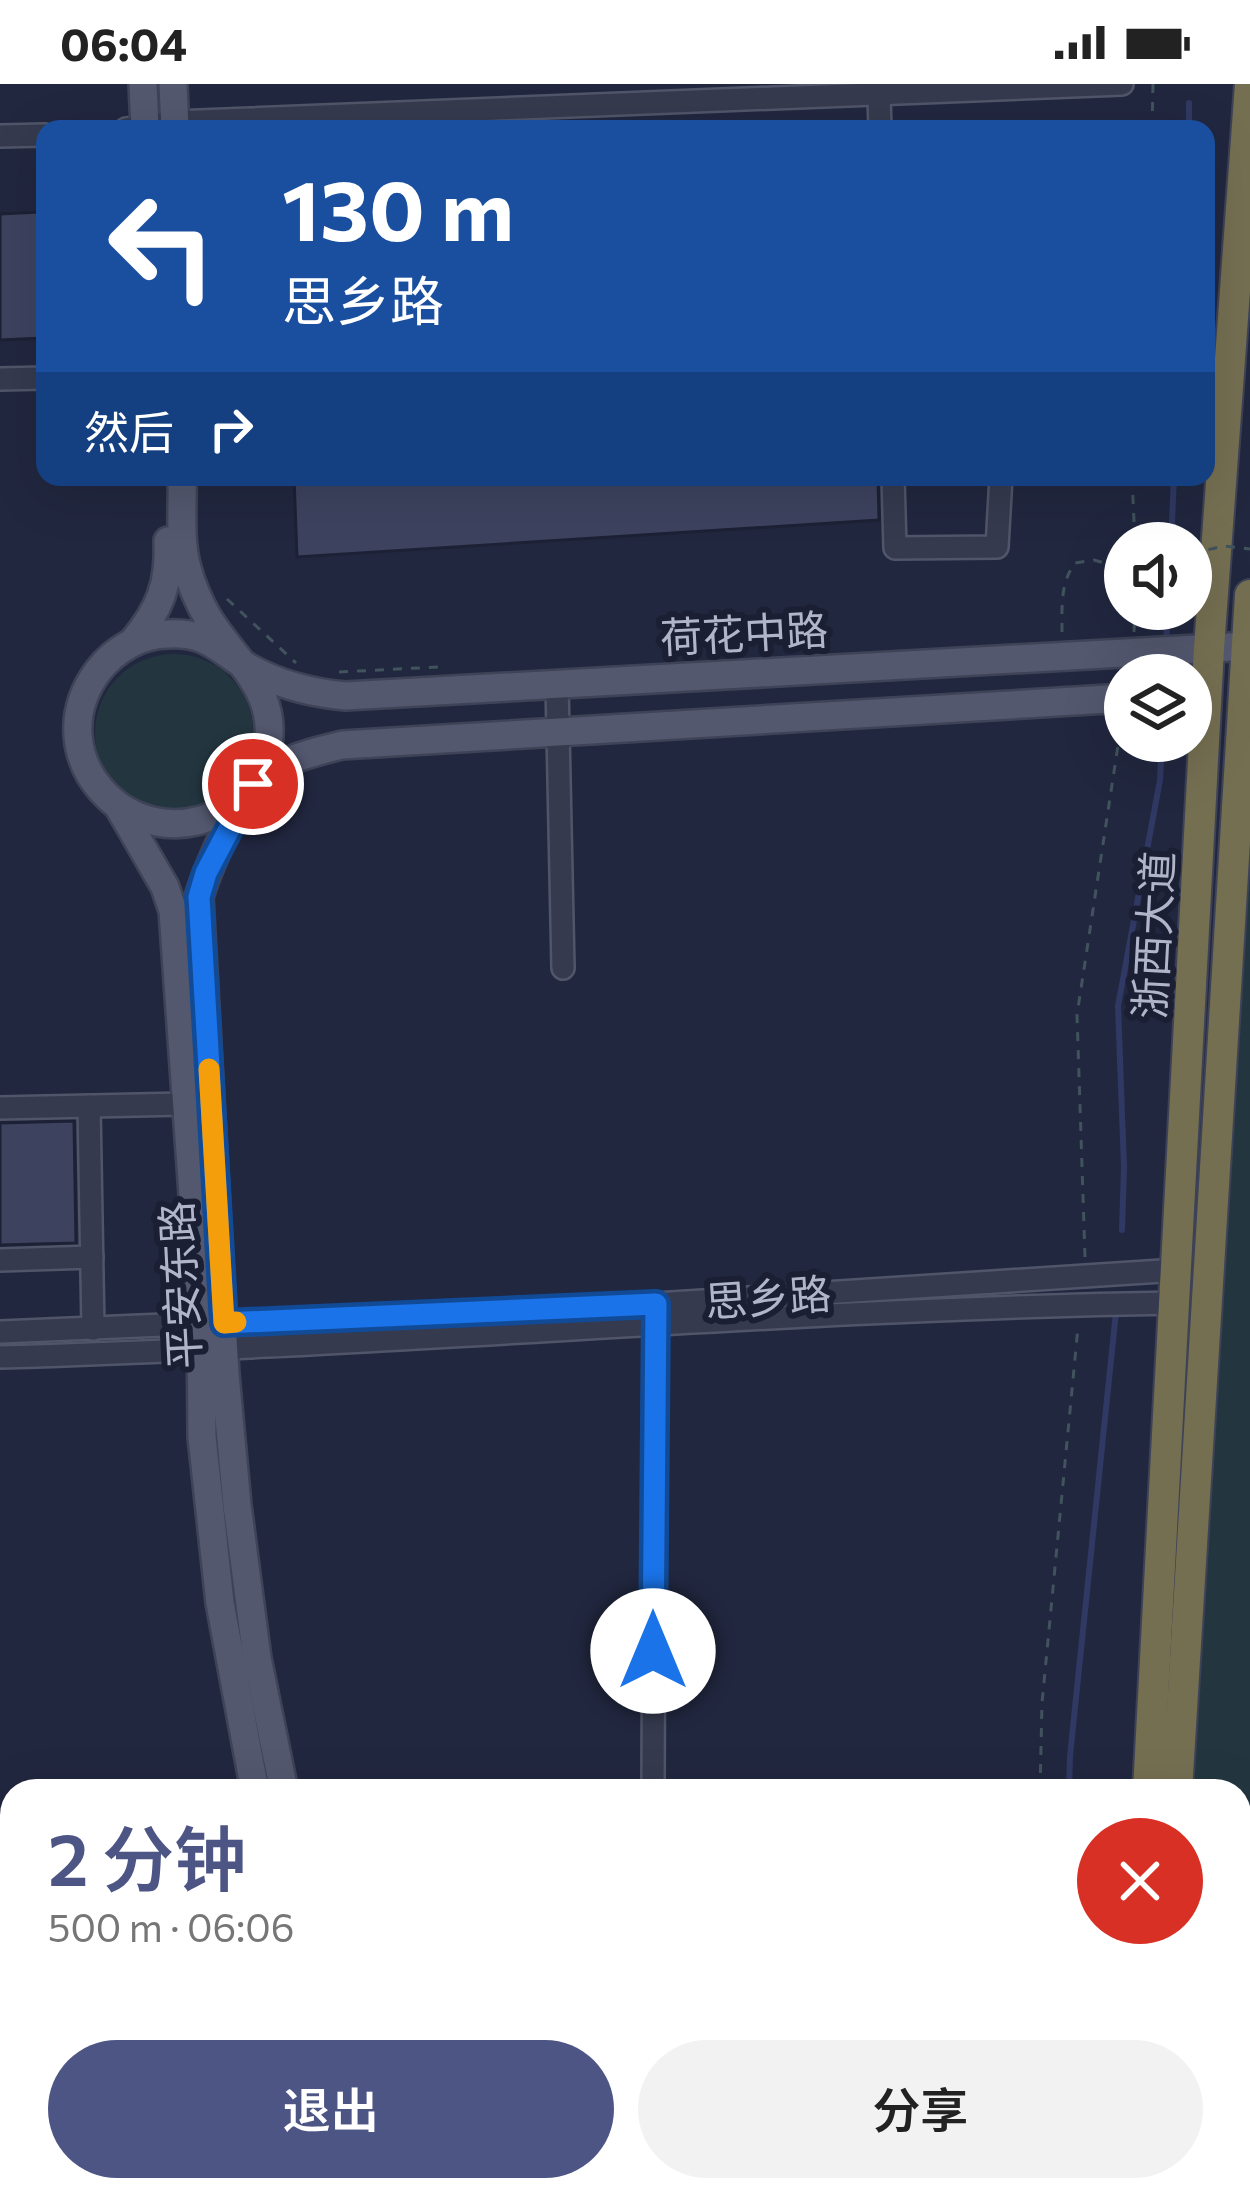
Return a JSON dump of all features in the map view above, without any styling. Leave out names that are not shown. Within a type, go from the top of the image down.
[{"type":"highway","name":"浙西大道","points":[[1215,450],[1250,84]]},
{"type":"highway","name":"浙西大道","points":[[1196,654],[1212,486]]},
{"type":"highway","name":"浙西大道","points":[[1178,1779],[1248,693],[1250,595]]},
{"type":"highway","name":"浙西大道","points":[[1149,1779],[1176,1303],[1196,762]]},
{"type":"main road","points":[[140,120],[143,84]]},
{"type":"main road","points":[[173,84],[174,120]]},
{"type":"main road","points":[[164,486],[169,572],[154,616],[133,642],[107,660],[91,682],[80,707],[78,734],[83,760],[97,788],[120,809],[161,824],[206,820],[232,806],[253,784],[304,754],[342,745],[1104,701]]},
{"type":"main road","points":[[182,486],[185,566],[208,617],[263,694],[270,724],[266,755],[253,784]]},
{"type":"main road","points":[[133,642],[163,633],[194,635],[223,646],[247,667]]},
{"type":"main road","name":"荷花中路","points":[[247,667],[298,688],[345,696],[1249,646]]},
{"type":"main road","points":[[1212,694],[1248,693]]},
{"type":"main road","name":"平安东路","points":[[253,784],[206,873],[199,897],[213,1337],[202,1437],[220,1604],[253,1779]]},
{"type":"main road","name":"平安东路","points":[[120,809],[165,887],[172,911],[184,1104],[213,1337],[257,1658],[282,1779]]},
{"type":"street","points":[[489,120],[542,119],[662,94],[879,96],[1122,84]]},
{"type":"street","points":[[879,96],[880,120]]},
{"type":"street","points":[[0,136],[36,135]]},
{"type":"street","points":[[0,380],[36,378]]},
{"type":"street","points":[[892,486],[895,548],[997,547],[1000,486]]},
{"type":"street","points":[[557,685],[563,968]]},
{"type":"street","points":[[0,1108],[184,1104]]},
{"type":"street","points":[[89,1106],[93,1329]]},
{"type":"street","points":[[0,1260],[92,1257]]},
{"type":"street","name":"思乡路","points":[[655,1314],[1177,1270]]},
{"type":"street","name":"思乡路","points":[[0,1357],[213,1337],[655,1314],[1176,1303]]},
{"type":"street","points":[[653,1779],[655,1314]]},
{"type":"street","name":"思乡路","points":[[0,1332],[93,1329],[213,1337]]},
{"type":"path","points":[[1152,120],[1153,84]]},
{"type":"path","points":[[1132,486],[1134,522]]},
{"type":"path","points":[[1212,549],[1250,549]]},
{"type":"path","points":[[1062,643],[1062,600],[1068,573],[1076,562],[1104,563]]},
{"type":"path","points":[[1084,1275],[1077,1015],[1116,762]]},
{"type":"path","points":[[1040,1779],[1042,1703],[1080,1304]]},
{"type":"shaded area","points":[[174,654],[204,660],[230,677],[247,703],[253,733],[247,763],[230,789],[204,806],[174,812],[144,806],[118,789],[101,763],[95,733],[101,703],[118,677],[144,660]]},
{"type":"shaded area","points":[[1250,872],[1250,1779],[1192,1779]]},
{"type":"building","points":[[36,212],[36,338],[0,340],[0,214]]},
{"type":"building","points":[[294,486],[878,486],[879,520],[297,557]]},
{"type":"building","points":[[74,1121],[76,1243],[0,1245],[0,1123]]},
{"type":"waterway","points":[[1189,103],[1189,120]]},
{"type":"waterway","points":[[1172,522],[1174,486]]},
{"type":"waterway","points":[[1166,641],[1167,630]]},
{"type":"waterway","points":[[1122,1230],[1118,1006],[1161,762]]},
{"type":"waterway","points":[[1069,1779],[1116,1312]]},
{"type":"slow traffic","points":[[209,1069],[224,1323],[236,1322]]},
{"type":"route","points":[[253,784],[206,873],[199,897],[224,1323],[656,1304],[653,1651]]}]
